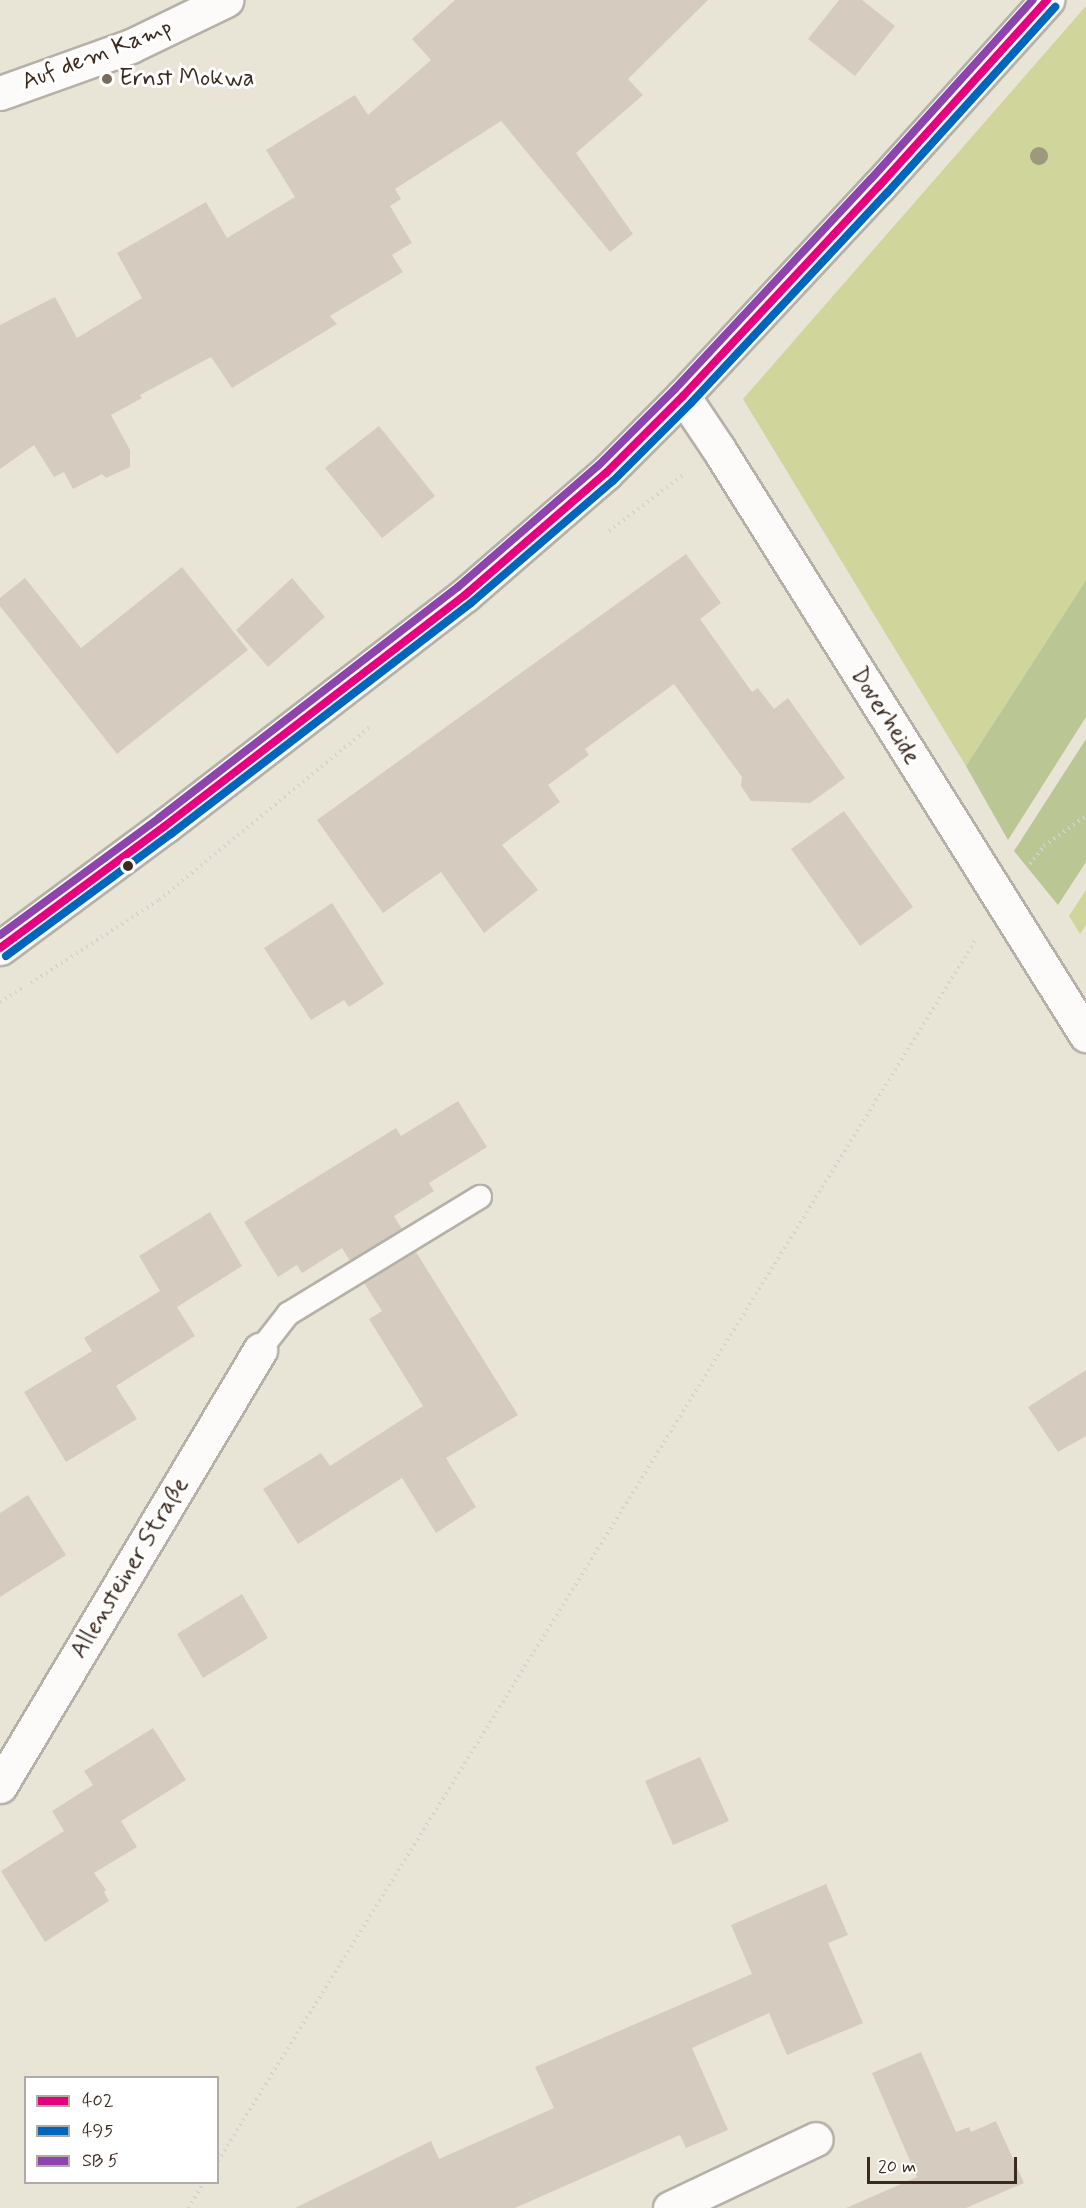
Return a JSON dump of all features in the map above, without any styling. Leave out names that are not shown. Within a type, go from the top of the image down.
[{"type":"street","name":"Auf dem Kamp","points":[[0,93],[131,46],[226,0]]},
{"type":"street","points":[[0,948],[165,826],[465,596],[606,474],[683,396],[879,186],[1047,0]]},
{"type":"street","name":"Doverheide","points":[[683,396],[718,448],[1000,903],[1086,1035]]},
{"type":"street","name":"Allensteiner Straße","points":[[0,1786],[260,1350]]},
{"type":"street","points":[[670,2208],[816,2139]]},
{"type":"lane","points":[[260,1350],[288,1314],[480,1197]]},
{"type":"path","points":[[219,2159],[1000,903],[1044,846],[1086,816]]},
{"type":"path","points":[[188,2208],[203,2184]]},
{"type":"green space","points":[[1086,6],[1086,580],[966,766],[743,399]]},
{"type":"green space","points":[[1086,580],[1086,717],[1008,840],[966,766]]},
{"type":"green space","points":[[1086,739],[1086,862],[1058,905],[1014,851]]},
{"type":"green space","points":[[1086,890],[1086,925],[1080,934],[1069,916]]},
{"type":"building","points":[[455,0],[708,0],[628,79],[643,95],[576,153],[633,234],[610,252],[501,121],[395,189],[401,199],[390,206],[412,243],[392,255],[403,272],[330,316],[337,324],[232,388],[211,357],[140,395],[142,398],[111,415],[130,450],[130,467],[106,478],[102,474],[73,489],[64,472],[54,477],[34,445],[0,469],[0,325],[55,297],[77,338],[142,298],[117,253],[206,202],[227,238],[295,197],[266,150],[355,95],[368,115],[431,60],[412,39]]},
{"type":"building","points":[[839,0],[862,0],[895,26],[855,76],[808,39]]},
{"type":"building","points":[[379,426],[435,496],[382,538],[325,468]]},
{"type":"building","points":[[686,554],[721,603],[700,619],[752,692],[758,688],[774,709],[788,698],[845,778],[810,803],[751,801],[741,786],[742,777],[674,684],[585,749],[589,755],[548,785],[560,802],[502,845],[538,890],[484,933],[441,872],[383,913],[317,820]]},
{"type":"building","points":[[182,567],[248,650],[117,754],[0,606],[0,598],[25,578],[81,648]]},
{"type":"building","points":[[292,578],[325,617],[268,667],[236,630]]},
{"type":"building","points":[[844,811],[913,907],[860,946],[791,849]]},
{"type":"building","points":[[332,903],[384,984],[349,1007],[344,1000],[311,1020],[264,948]]},
{"type":"building","points":[[458,1101],[487,1147],[429,1183],[434,1191],[394,1216],[402,1229],[350,1261],[342,1248],[302,1273],[297,1265],[278,1277],[244,1222],[396,1128],[401,1136]]},
{"type":"building","points":[[210,1212],[242,1266],[177,1307],[195,1336],[116,1386],[137,1419],[66,1462],[24,1392],[92,1351],[84,1338],[160,1291],[139,1256]]},
{"type":"building","points":[[416,1252],[518,1415],[446,1458],[476,1507],[436,1533],[402,1478],[298,1544],[263,1489],[321,1453],[330,1466],[423,1406],[369,1319],[382,1311],[364,1283]]},
{"type":"building","points":[[1086,1370],[1086,1436],[1058,1452],[1028,1407]]},
{"type":"building","points":[[28,1495],[66,1555],[0,1597],[0,1513]]},
{"type":"building","points":[[242,1594],[268,1638],[203,1678],[177,1634]]},
{"type":"building","points":[[153,1728],[186,1780],[121,1821],[137,1847],[94,1873],[106,1890],[104,1892],[109,1901],[45,1942],[1,1871],[64,1831],[52,1811],[93,1785],[84,1771]]},
{"type":"building","points":[[700,1757],[729,1821],[673,1845],[645,1781]]},
{"type":"building","points":[[826,1884],[848,1935],[828,1943],[863,2023],[787,2055],[769,2013],[692,2048],[728,2130],[686,2148],[680,2135],[515,2208],[295,2208],[431,2141],[439,2159],[554,2108],[535,2067],[752,1974],[731,1925]]},
{"type":"building","points":[[921,2052],[956,2132],[969,2127],[971,2132],[996,2121],[1024,2183],[966,2208],[846,2208],[917,2177],[872,2073]]},
{"type":"transit line","points":[[0,935],[159,818],[458,587],[599,465],[675,389],[871,179],[1033,0]]},
{"type":"transit line","name":"402","points":[[0,948],[165,826],[465,595],[606,473],[683,396],[879,186],[1047,0]]},
{"type":"transit line","name":"495","points":[[6,956],[171,834],[471,603],[613,481],[691,403],[887,193],[1055,7]]},
{"type":"place","name":"Ernst Mokwa","points":[[107,79]]}]
